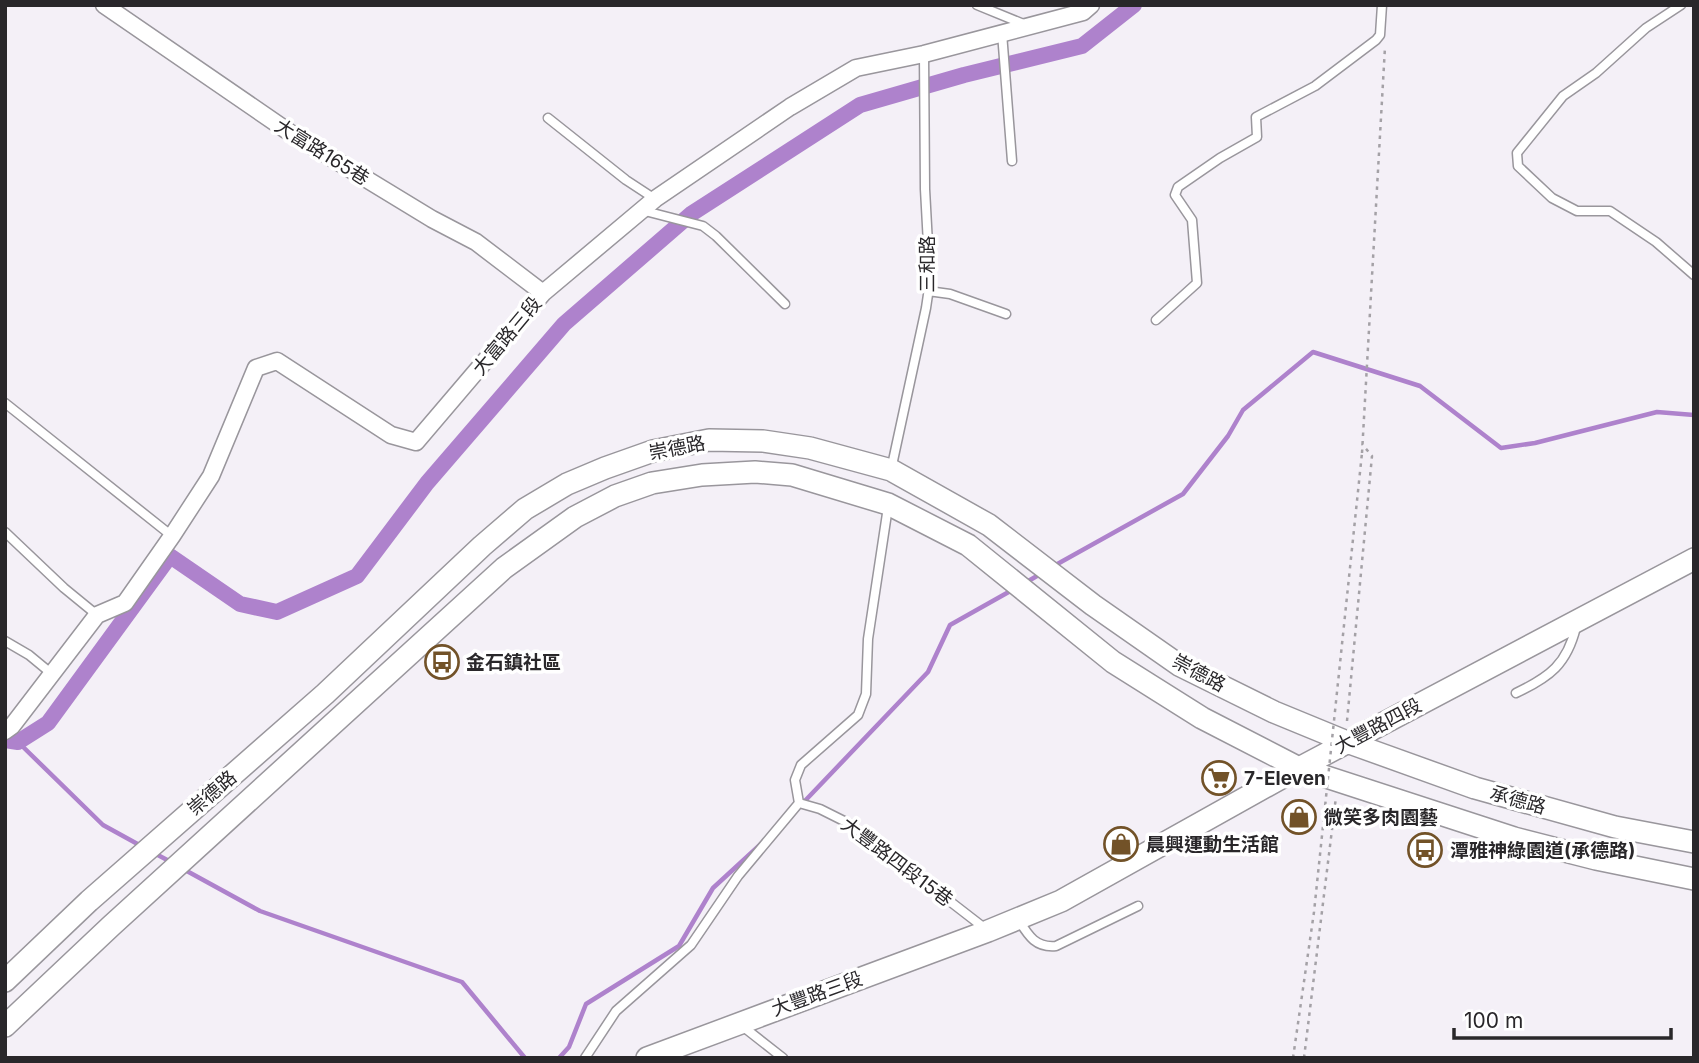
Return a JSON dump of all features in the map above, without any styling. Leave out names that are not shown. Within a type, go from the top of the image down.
[{"type":"street","name":"大富路165巷","points":[[104,5],[289,132],[432,219],[476,242],[543,293]]},
{"type":"street","name":"大富路三段","points":[[5,731],[12,726],[97,615],[125,603],[172,536],[211,477],[256,368],[277,360],[391,435],[415,442],[543,293],[650,207],[790,107],[856,68],[924,54],[1083,12],[1091,5]]},
{"type":"street","name":"崇德路","points":[[5,981],[89,901],[325,694],[525,509],[567,485],[653,451],[709,440],[763,441],[810,448],[891,470],[989,525],[1179,664],[1274,712],[1347,742]]},
{"type":"street","name":"崇德路","points":[[5,1027],[110,926],[504,568],[575,517],[615,496],[653,483],[702,475],[755,472],[792,475],[888,504],[968,545],[1114,662],[1202,718],[1299,768]]},
{"type":"street","name":"大豐路四段","points":[[988,931],[1061,901],[1347,742],[1694,559]]},
{"type":"street","name":"承德路","points":[[1347,742],[1475,788],[1615,827],[1694,842]]},
{"type":"street","name":"承德路","points":[[1299,768],[1514,838],[1596,859],[1694,879]]},
{"type":"street","name":"大豐路三段","points":[[647,1058],[988,931]]},
{"type":"lane","points":[[977,5],[1028,26]]},
{"type":"lane","points":[[1156,320],[1197,283],[1192,220],[1175,195],[1178,187],[1257,137],[1256,117],[1315,86],[1376,40],[1380,35],[1382,5]]},
{"type":"lane","points":[[1681,5],[1646,29],[1596,73],[1563,96],[1517,153],[1518,166],[1552,198],[1577,211],[1610,211],[1656,242],[1694,275]]},
{"type":"lane","points":[[1002,33],[1012,161]]},
{"type":"lane","name":"三和路","points":[[891,470],[928,291],[924,54]]},
{"type":"lane","points":[[548,118],[626,180],[650,207],[669,217],[703,226],[716,236],[785,304]]},
{"type":"lane","points":[[928,291],[950,294],[1006,314]]},
{"type":"lane","points":[[5,404],[172,536]]},
{"type":"lane","points":[[585,1058],[616,1011],[691,945],[738,876],[799,803],[795,780],[801,765],[858,715],[866,694],[868,639],[888,504]]},
{"type":"lane","points":[[5,532],[97,615]]},
{"type":"lane","points":[[1516,693],[1541,681],[1559,666],[1572,645],[1577,620]]},
{"type":"lane","points":[[5,641],[29,655],[52,674]]},
{"type":"lane","name":"大豐路四段15巷","points":[[799,803],[820,809],[850,824],[988,931]]},
{"type":"lane","points":[[1018,919],[1030,939],[1045,947],[1056,946],[1138,906]]},
{"type":"lane","points":[[739,1023],[783,1058]]},
{"type":"path","points":[[1293,1058],[1314,912],[1362,453],[1385,46]]},
{"type":"waterway","points":[[5,740],[18,742],[48,723],[170,556],[240,604],[277,612],[357,576],[427,483],[564,324],[691,214],[860,105],[964,75],[1082,46],[1134,5]]},
{"type":"waterway","points":[[1052,567],[1183,494],[1228,436],[1243,410],[1313,352],[1420,386],[1501,448],[1535,443],[1657,412],[1694,415]]},
{"type":"waterway","points":[[1025,583],[1042,573]]},
{"type":"waterway","points":[[801,805],[928,672],[950,625],[1014,589]]},
{"type":"waterway","points":[[18,742],[103,825],[143,847]]},
{"type":"waterway","points":[[559,1058],[569,1047],[586,1004],[679,946],[713,888],[762,843]]},
{"type":"waterway","points":[[154,853],[171,862]]},
{"type":"waterway","points":[[185,870],[260,911],[462,982],[525,1058]]},
{"type":"place","name":"金石鎮社區","points":[[442,662]]},
{"type":"place","name":"7-Eleven","points":[[1219,778]]},
{"type":"place","name":"微笑多肉園藝","points":[[1299,817]]},
{"type":"place","name":"晨興運動生活館","points":[[1121,844]]},
{"type":"place","name":"潭雅神綠園道(承德路)","points":[[1425,850]]}]
